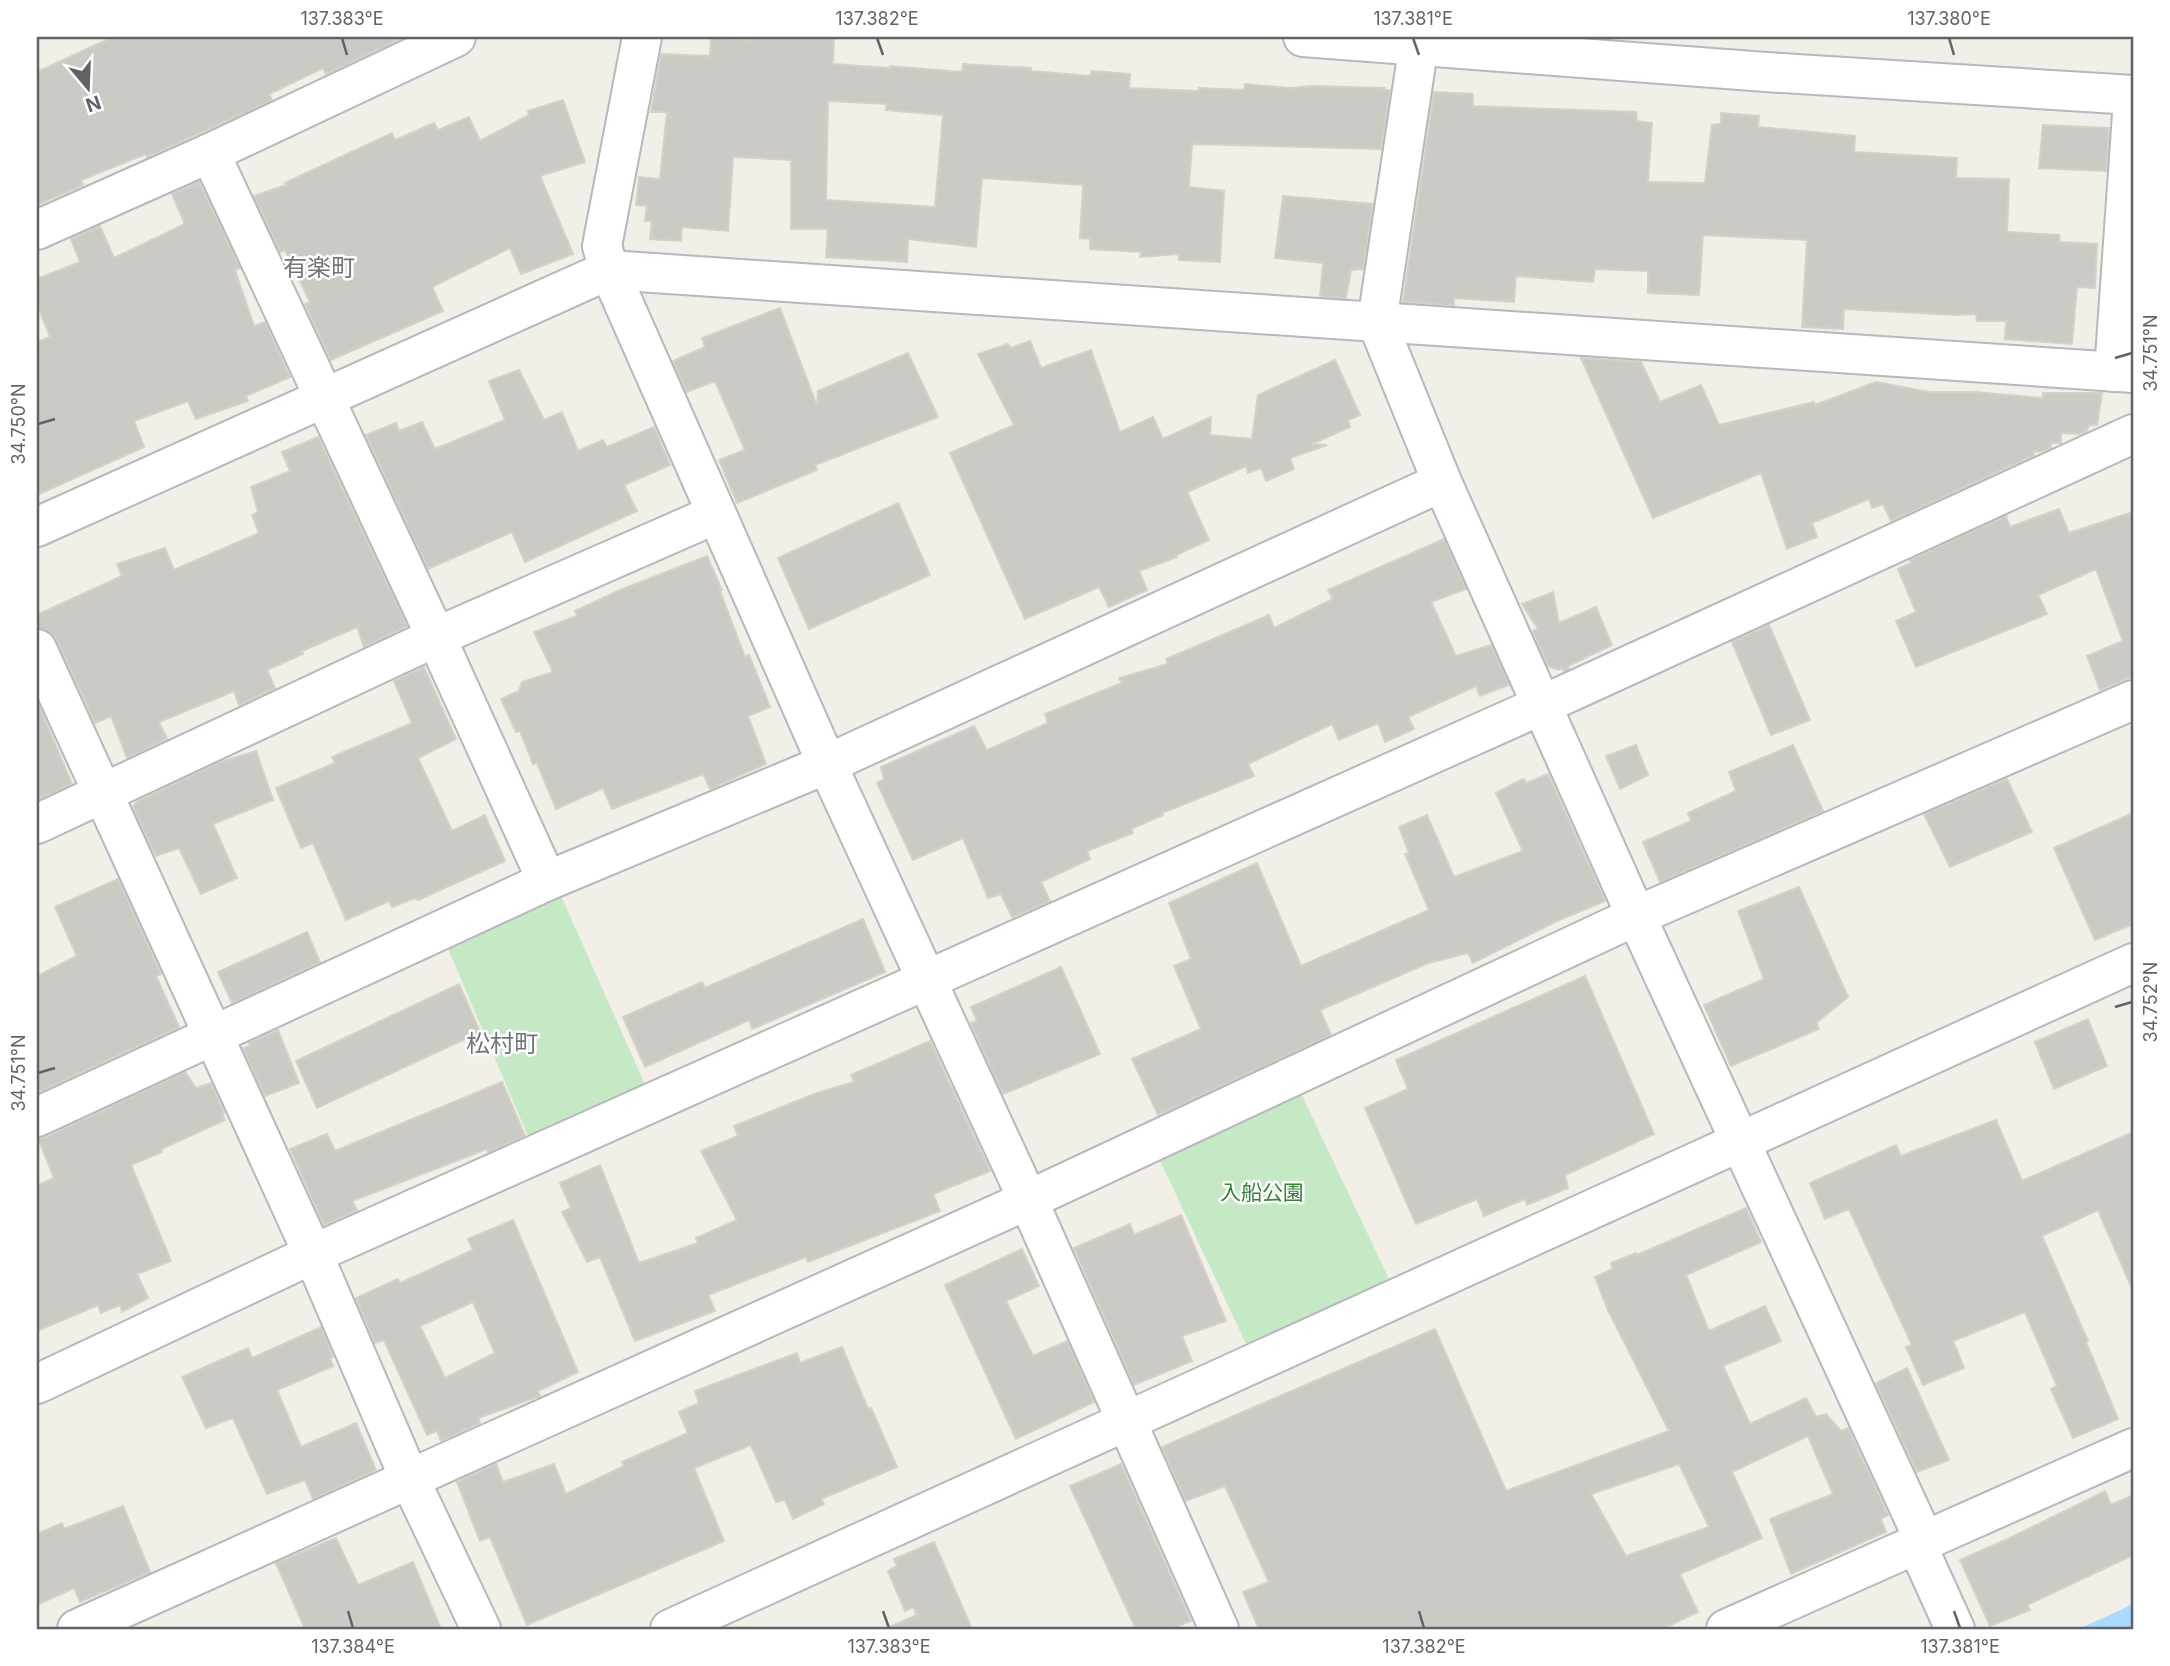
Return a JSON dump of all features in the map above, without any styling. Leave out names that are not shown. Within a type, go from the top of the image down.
[{"type":"street","points":[[37,230],[210,153],[456,37]]},
{"type":"street","points":[[642,37],[602,246],[609,270],[827,764],[1028,1200],[1219,1629]]},
{"type":"street","points":[[37,527],[609,270],[2128,374],[2133,97],[1766,72],[1419,41],[1303,37]]},
{"type":"street","points":[[1419,41],[1377,322],[1442,482],[1921,1544],[1955,1629]]},
{"type":"street","points":[[210,153],[547,881]]},
{"type":"street","points":[[37,1384],[313,1254],[1542,705],[2133,434]]},
{"type":"street","points":[[37,1117],[547,881],[827,764],[1442,482]]},
{"type":"street","points":[[37,824],[436,637],[716,514]]},
{"type":"street","points":[[37,649],[313,1254],[410,1479],[481,1629]]},
{"type":"street","points":[[77,1629],[1028,1200],[1636,916],[2133,700]]},
{"type":"street","points":[[670,1629],[2133,963]]},
{"type":"street","points":[[1726,1629],[2133,1448]]},
{"type":"green space","points":[[561,896],[648,1091],[531,1143],[446,944]]},
{"type":"green space","name":"入船公園","points":[[1298,1087],[1389,1279],[1247,1346],[1157,1154]]},
{"type":"water","points":[[2133,1604],[2133,1629],[2079,1629]]},
{"type":"building","points":[[113,37],[405,37],[326,74],[323,68],[269,94],[272,100],[147,157],[146,154],[81,180],[83,185],[37,205],[37,72]]},
{"type":"building","points":[[711,37],[751,40],[751,37],[834,37],[833,64],[962,72],[963,64],[1031,68],[1031,71],[1091,76],[1091,71],[1130,74],[1129,88],[1244,90],[1245,84],[1290,88],[1313,86],[1390,90],[1381,149],[1192,144],[1189,187],[1224,191],[1220,262],[1179,260],[1179,254],[1140,257],[1141,252],[1090,249],[1090,239],[1080,238],[1083,185],[982,178],[976,247],[908,239],[907,262],[826,257],[828,229],[791,229],[791,160],[733,157],[728,231],[682,227],[681,241],[650,239],[652,221],[645,221],[647,206],[636,205],[639,177],[660,179],[667,112],[651,112],[661,54],[710,56]],"holes":[[[828,101],[887,104],[886,110],[943,115],[935,207],[826,200]]]},
{"type":"building","points":[[1434,92],[1473,94],[1473,106],[1636,112],[1637,121],[1652,123],[1648,182],[1705,183],[1712,125],[1721,124],[1721,113],[1759,116],[1758,127],[1855,136],[1854,152],[1957,158],[1956,178],[2009,179],[2007,232],[2059,235],[2060,242],[2097,244],[2095,288],[2077,287],[2072,344],[2005,339],[2006,321],[1977,321],[1976,314],[1844,309],[1843,329],[1802,327],[1807,240],[1703,235],[1699,295],[1648,293],[1648,271],[1595,269],[1593,282],[1516,276],[1514,302],[1454,298],[1454,305],[1403,302]]},
{"type":"building","points":[[563,100],[585,162],[540,176],[573,254],[521,274],[510,248],[432,287],[443,311],[331,360],[305,304],[310,302],[285,250],[280,252],[254,196],[286,185],[285,183],[392,133],[395,140],[434,123],[438,130],[469,117],[480,141],[529,115],[528,111]]},
{"type":"building","points":[[2043,125],[2109,128],[2106,171],[2039,168]]},
{"type":"building","points":[[199,182],[240,268],[235,270],[254,326],[265,322],[290,377],[246,396],[248,401],[196,419],[188,401],[134,421],[144,447],[37,495],[37,342],[50,337],[37,304],[37,279],[80,262],[71,239],[100,226],[114,258],[185,224],[172,194]]},
{"type":"building","points":[[1283,196],[1373,204],[1363,269],[1351,270],[1346,298],[1320,296],[1323,263],[1275,258]]},
{"type":"building","points":[[780,308],[817,406],[818,391],[908,353],[938,417],[815,465],[817,470],[737,503],[719,460],[745,450],[715,381],[687,392],[673,361],[705,347],[702,338]]},
{"type":"building","points":[[1030,341],[1041,368],[1091,350],[1120,432],[1153,417],[1163,439],[1211,417],[1210,435],[1252,439],[1258,395],[1335,360],[1360,415],[1348,420],[1350,427],[1312,444],[1327,445],[1290,458],[1294,469],[1266,481],[1261,468],[1248,473],[1246,466],[1187,492],[1209,540],[1176,555],[1177,557],[1139,571],[1147,590],[1109,607],[1099,587],[1025,619],[950,453],[1014,425],[978,354],[1008,344],[1011,348]]},
{"type":"building","points":[[1581,358],[1641,362],[1660,402],[1701,385],[1719,425],[1814,402],[1815,405],[1876,382],[1929,392],[1975,392],[2043,398],[2043,393],[2102,393],[2097,425],[2089,425],[2087,431],[2080,434],[2061,433],[2061,443],[2051,443],[2051,448],[2033,452],[2034,455],[1891,521],[1883,504],[1872,508],[1869,499],[1812,523],[1817,537],[1787,549],[1761,473],[1653,518]]},
{"type":"building","points":[[519,370],[544,420],[562,412],[578,451],[603,440],[607,447],[654,427],[670,465],[624,485],[637,511],[525,562],[512,532],[428,569],[366,435],[396,423],[399,431],[422,422],[435,449],[505,420],[489,381]]},
{"type":"building","points":[[318,437],[407,626],[364,647],[357,627],[302,651],[303,654],[267,670],[275,688],[239,705],[234,691],[159,722],[167,739],[127,758],[111,716],[95,723],[57,640],[49,631],[37,628],[37,615],[122,576],[117,564],[165,548],[174,570],[259,533],[252,515],[258,512],[251,487],[290,471],[282,452]]},
{"type":"building","points":[[898,503],[930,575],[809,629],[778,558]]},
{"type":"building","points":[[2059,509],[2069,533],[2133,512],[2133,676],[2100,690],[2087,656],[2123,641],[2096,569],[2038,595],[2047,614],[1916,667],[1896,621],[1916,612],[1898,569],[1911,563],[1910,560],[2006,516],[2010,527]]},
{"type":"building","points":[[1444,539],[1466,589],[1431,602],[1456,656],[1491,645],[1509,685],[1480,696],[1476,686],[1408,717],[1414,729],[1385,742],[1378,723],[1339,740],[1332,724],[1248,764],[1254,776],[1162,813],[1163,815],[1131,829],[1133,833],[1087,851],[1090,859],[1041,882],[1050,901],[1012,917],[1001,894],[988,898],[963,838],[913,860],[877,783],[884,779],[881,767],[974,726],[987,750],[1048,723],[1045,714],[1122,683],[1119,678],[1168,664],[1166,659],[1269,615],[1274,628],[1333,599],[1328,590]]},
{"type":"building","points":[[707,556],[745,657],[749,655],[770,707],[748,716],[766,764],[710,789],[703,774],[612,809],[603,788],[556,809],[537,763],[533,764],[520,731],[516,732],[501,699],[519,691],[522,682],[553,672],[534,632],[577,616],[575,611],[620,590]]},
{"type":"building","points":[[1553,592],[1559,623],[1596,607],[1612,645],[1568,666],[1569,669],[1564,671],[1562,668],[1559,670],[1548,666],[1533,631],[1538,629],[1522,604]]},
{"type":"building","points":[[1769,625],[1810,720],[1771,735],[1732,642]]},
{"type":"building","points":[[424,667],[456,739],[418,758],[452,831],[485,815],[505,861],[418,900],[415,898],[392,907],[389,901],[346,920],[313,843],[301,848],[276,788],[335,763],[332,757],[412,723],[394,681]]},
{"type":"building","points":[[37,701],[72,784],[37,800]]},
{"type":"building","points":[[1636,745],[1648,775],[1620,789],[1606,756]]},
{"type":"building","points":[[1793,745],[1823,811],[1660,882],[1643,842],[1691,821],[1688,813],[1736,791],[1729,772]]},
{"type":"building","points":[[256,751],[273,800],[213,824],[237,878],[201,894],[179,848],[156,856],[133,807],[136,802],[220,762]]},
{"type":"building","points":[[1548,774],[1605,901],[1557,921],[1473,963],[1468,953],[1428,963],[1320,1010],[1331,1035],[1158,1115],[1132,1059],[1201,1029],[1174,966],[1191,959],[1169,903],[1257,863],[1301,966],[1429,910],[1405,854],[1409,853],[1399,827],[1427,815],[1454,877],[1523,851],[1496,793],[1523,779],[1527,783]]},
{"type":"building","points":[[2007,779],[2032,832],[1950,867],[1924,814]]},
{"type":"building","points":[[2133,813],[2133,924],[2095,940],[2054,848]]},
{"type":"building","points":[[118,879],[161,974],[156,976],[179,1027],[37,1093],[37,976],[77,956],[55,907]]},
{"type":"building","points":[[1799,887],[1848,997],[1816,1023],[1819,1029],[1731,1066],[1704,1005],[1764,979],[1738,911]]},
{"type":"building","points":[[863,919],[885,972],[752,1029],[749,1020],[645,1067],[623,1017],[702,982],[705,988]]},
{"type":"building","points":[[307,932],[320,962],[232,1003],[218,972]]},
{"type":"building","points":[[1061,967],[1100,1054],[1003,1094],[971,1023],[977,1021],[971,1007]]},
{"type":"building","points":[[1585,976],[1654,1134],[1565,1175],[1568,1188],[1527,1205],[1525,1199],[1484,1216],[1477,1199],[1416,1224],[1365,1108],[1408,1089],[1396,1060]]},
{"type":"building","points":[[459,984],[480,1032],[317,1108],[296,1061]]},
{"type":"building","points":[[2088,1019],[2107,1066],[2054,1089],[2035,1042]]},
{"type":"building","points":[[278,1030],[299,1083],[265,1096],[243,1048]]},
{"type":"building","points":[[930,1041],[990,1171],[933,1194],[940,1211],[808,1262],[806,1257],[708,1295],[715,1311],[635,1341],[600,1257],[587,1262],[562,1212],[571,1208],[560,1183],[600,1165],[639,1263],[698,1243],[696,1238],[737,1220],[701,1151],[738,1136],[734,1126],[817,1093],[854,1082],[851,1075]]},
{"type":"building","points":[[185,1072],[196,1088],[211,1083],[225,1120],[131,1165],[171,1261],[137,1274],[148,1298],[122,1312],[120,1305],[101,1313],[98,1305],[37,1331],[37,1186],[54,1178],[38,1138],[46,1137]]},
{"type":"building","points":[[502,1082],[525,1136],[352,1201],[357,1210],[324,1225],[290,1149],[327,1134],[335,1151]]},
{"type":"building","points":[[1996,1120],[2022,1181],[2133,1132],[2133,1291],[2098,1210],[2042,1236],[2088,1341],[2086,1342],[2118,1419],[2073,1438],[2051,1389],[2057,1386],[2025,1312],[1953,1341],[1964,1368],[1923,1385],[1906,1347],[1912,1345],[1849,1209],[1825,1219],[1810,1183],[1896,1145],[1901,1156]]},
{"type":"building","points":[[1746,1208],[1761,1242],[1686,1275],[1709,1331],[1765,1306],[1781,1341],[1723,1366],[1750,1424],[1806,1398],[1816,1417],[1826,1414],[1841,1431],[1848,1428],[1888,1515],[1881,1519],[1886,1532],[1791,1574],[1770,1519],[1833,1494],[1808,1436],[1732,1472],[1762,1538],[1680,1574],[1698,1612],[1662,1629],[1259,1629],[1243,1592],[1269,1582],[1225,1486],[1186,1501],[1162,1447],[1435,1329],[1506,1491],[1669,1431],[1608,1310],[1595,1277],[1613,1269],[1611,1263],[1636,1253],[1637,1255]],"holes":[[[1679,1464],[1709,1527],[1626,1556],[1591,1494]]]},
{"type":"building","points":[[1181,1215],[1226,1321],[1182,1336],[1192,1361],[1134,1385],[1074,1248],[1130,1224],[1134,1235]]},
{"type":"building","points":[[513,1220],[578,1372],[538,1391],[540,1396],[478,1418],[480,1423],[441,1441],[437,1431],[427,1435],[384,1340],[375,1343],[356,1298],[398,1279],[400,1283],[473,1250],[468,1239]],"holes":[[[473,1302],[495,1353],[445,1378],[420,1326]]]},
{"type":"building","points":[[1022,1249],[1039,1286],[1006,1301],[1033,1356],[1067,1341],[1094,1402],[1016,1439],[945,1285]]},
{"type":"building","points":[[321,1327],[333,1357],[330,1359],[333,1366],[277,1390],[301,1447],[356,1423],[376,1470],[313,1499],[305,1480],[267,1494],[233,1418],[206,1428],[182,1377],[248,1348],[252,1358]]},
{"type":"building","points":[[842,1347],[868,1409],[871,1408],[897,1467],[821,1499],[824,1504],[793,1519],[785,1500],[776,1502],[751,1445],[694,1468],[724,1541],[527,1625],[490,1537],[480,1541],[457,1482],[496,1464],[503,1482],[554,1464],[566,1494],[624,1466],[622,1462],[688,1433],[679,1412],[699,1403],[695,1391],[797,1353],[800,1363]]},
{"type":"building","points":[[1907,1368],[1949,1460],[1917,1472],[1876,1383]]},
{"type":"building","points":[[1121,1464],[1191,1621],[1171,1629],[1136,1629],[1070,1486]]},
{"type":"building","points":[[2105,1491],[2111,1505],[2133,1495],[2133,1555],[2027,1605],[2030,1610],[1990,1626],[1960,1560]]},
{"type":"building","points":[[123,1506],[150,1572],[80,1602],[74,1588],[37,1605],[37,1534],[62,1523],[64,1529]]},
{"type":"building","points":[[336,1538],[358,1585],[413,1562],[441,1629],[305,1629],[276,1563]]},
{"type":"building","points":[[934,1542],[972,1629],[885,1629],[917,1615],[913,1607],[905,1611],[888,1571],[897,1566],[894,1559]]},
{"type":"district","name":"有楽町","points":[[319,268]]},
{"type":"district","name":"松村町","points":[[502,1044]]}]
